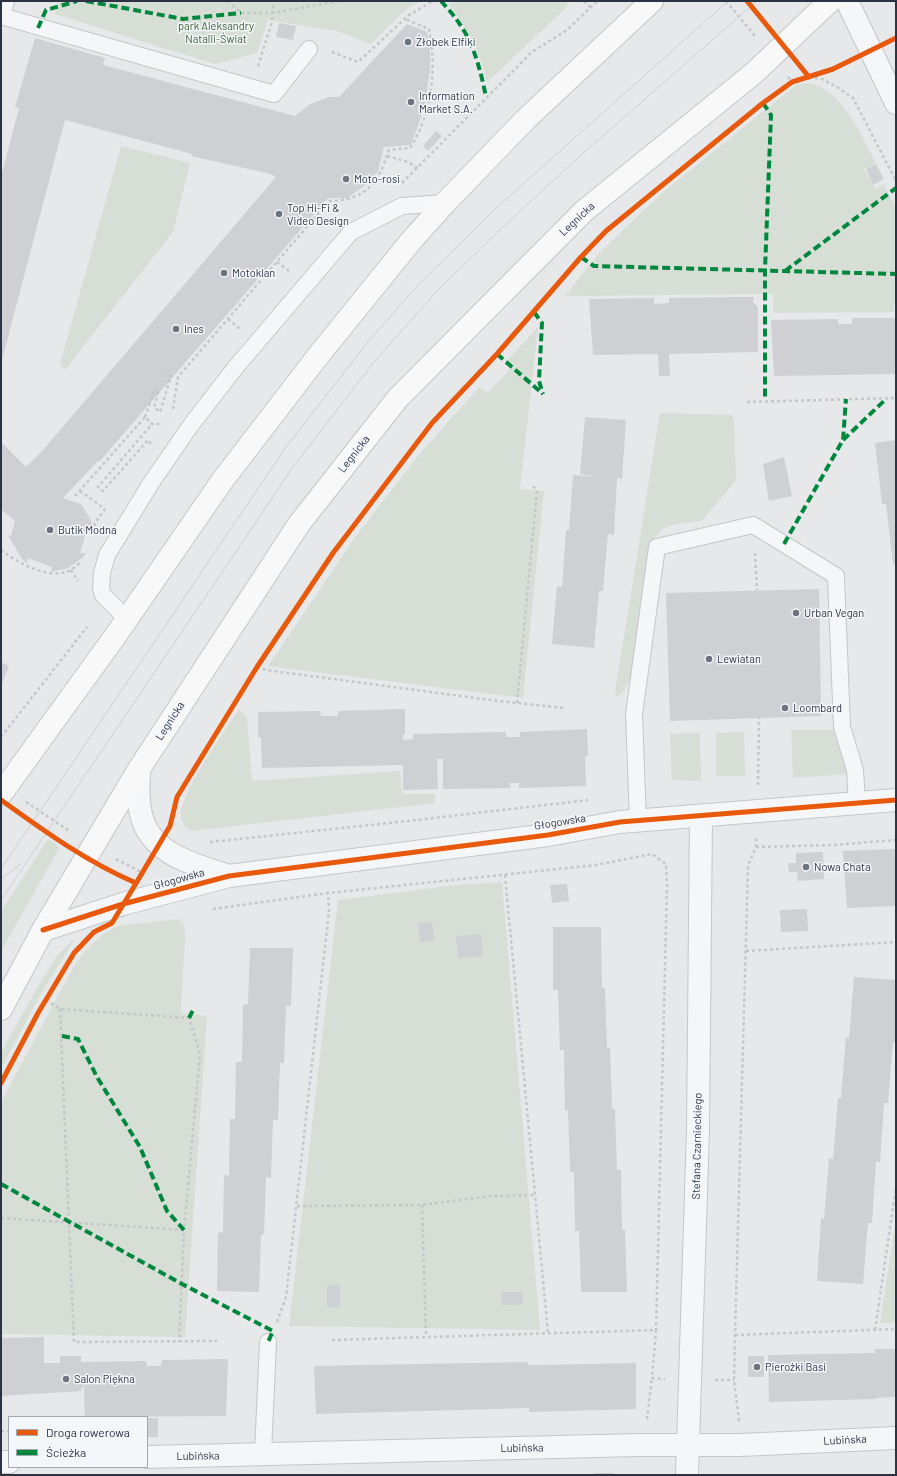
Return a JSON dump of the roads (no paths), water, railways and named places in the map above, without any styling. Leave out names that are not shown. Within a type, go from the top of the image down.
[{"type":"main road","points":[[1,794],[222,481],[318,356],[411,241],[445,203],[526,119],[652,1]]},
{"type":"main road","name":"Legnicka","points":[[1,1009],[43,930],[139,768],[299,524],[398,398],[584,211],[754,73],[830,1]]},
{"type":"street","points":[[1,7],[3,1]]},
{"type":"street","points":[[847,1],[896,103]]},
{"type":"street","name":"Głogowska","points":[[139,768],[140,813],[143,821],[159,845],[177,858],[229,876]]},
{"type":"street","name":"Głogowska","points":[[43,930],[123,904],[229,876],[548,835],[620,822],[701,817],[896,800]]},
{"type":"street","name":"Stefana Czarnieckiego","points":[[686,1475],[698,1130],[701,817]]},
{"type":"street","name":"Lubińska","points":[[148,1457],[687,1444],[740,1445],[896,1438]]},
{"type":"lane","points":[[1,16],[274,94],[309,49]]},
{"type":"lane","points":[[126,618],[103,594],[101,588],[102,573],[107,555],[151,483],[191,424],[235,368],[352,232],[402,206],[445,203]]},
{"type":"lane","points":[[638,820],[634,714],[658,547],[753,525],[836,576],[842,727],[854,770],[857,803]]},
{"type":"lane","points":[[263,1454],[268,1342]]},
{"type":"tram line","points":[[1,869],[286,447],[367,343],[418,285],[495,209],[728,1]]},
{"type":"tram line","points":[[1,900],[293,467],[374,362],[438,290],[504,226],[580,156],[757,1]]},
{"type":"tram line","points":[[1,879],[22,863]]},
{"type":"place","name":"Żłobek Elfiki","points":[[408,42]]},
{"type":"place","name":"Information Market S.A.","points":[[411,102]]},
{"type":"place","name":"Moto-rosi","points":[[346,179]]},
{"type":"place","name":"Top Hi-Fi & Video Design","points":[[279,214]]},
{"type":"place","name":"Motoklan","points":[[224,273]]},
{"type":"place","name":"Ines","points":[[176,329]]},
{"type":"place","name":"Butik Modna","points":[[50,530]]},
{"type":"place","name":"Urban Vegan","points":[[796,613]]},
{"type":"place","name":"Lewiatan","points":[[709,659]]},
{"type":"place","name":"Loombard","points":[[785,708]]},
{"type":"place","name":"Nowa Chata","points":[[806,867]]},
{"type":"place","name":"Pierożki Basi","points":[[757,1367]]},
{"type":"place","name":"Salon Piękna","points":[[66,1379]]},
{"type":"park label","name":"park Aleksandry Natalli-Świat","points":[[216,32]]}]
